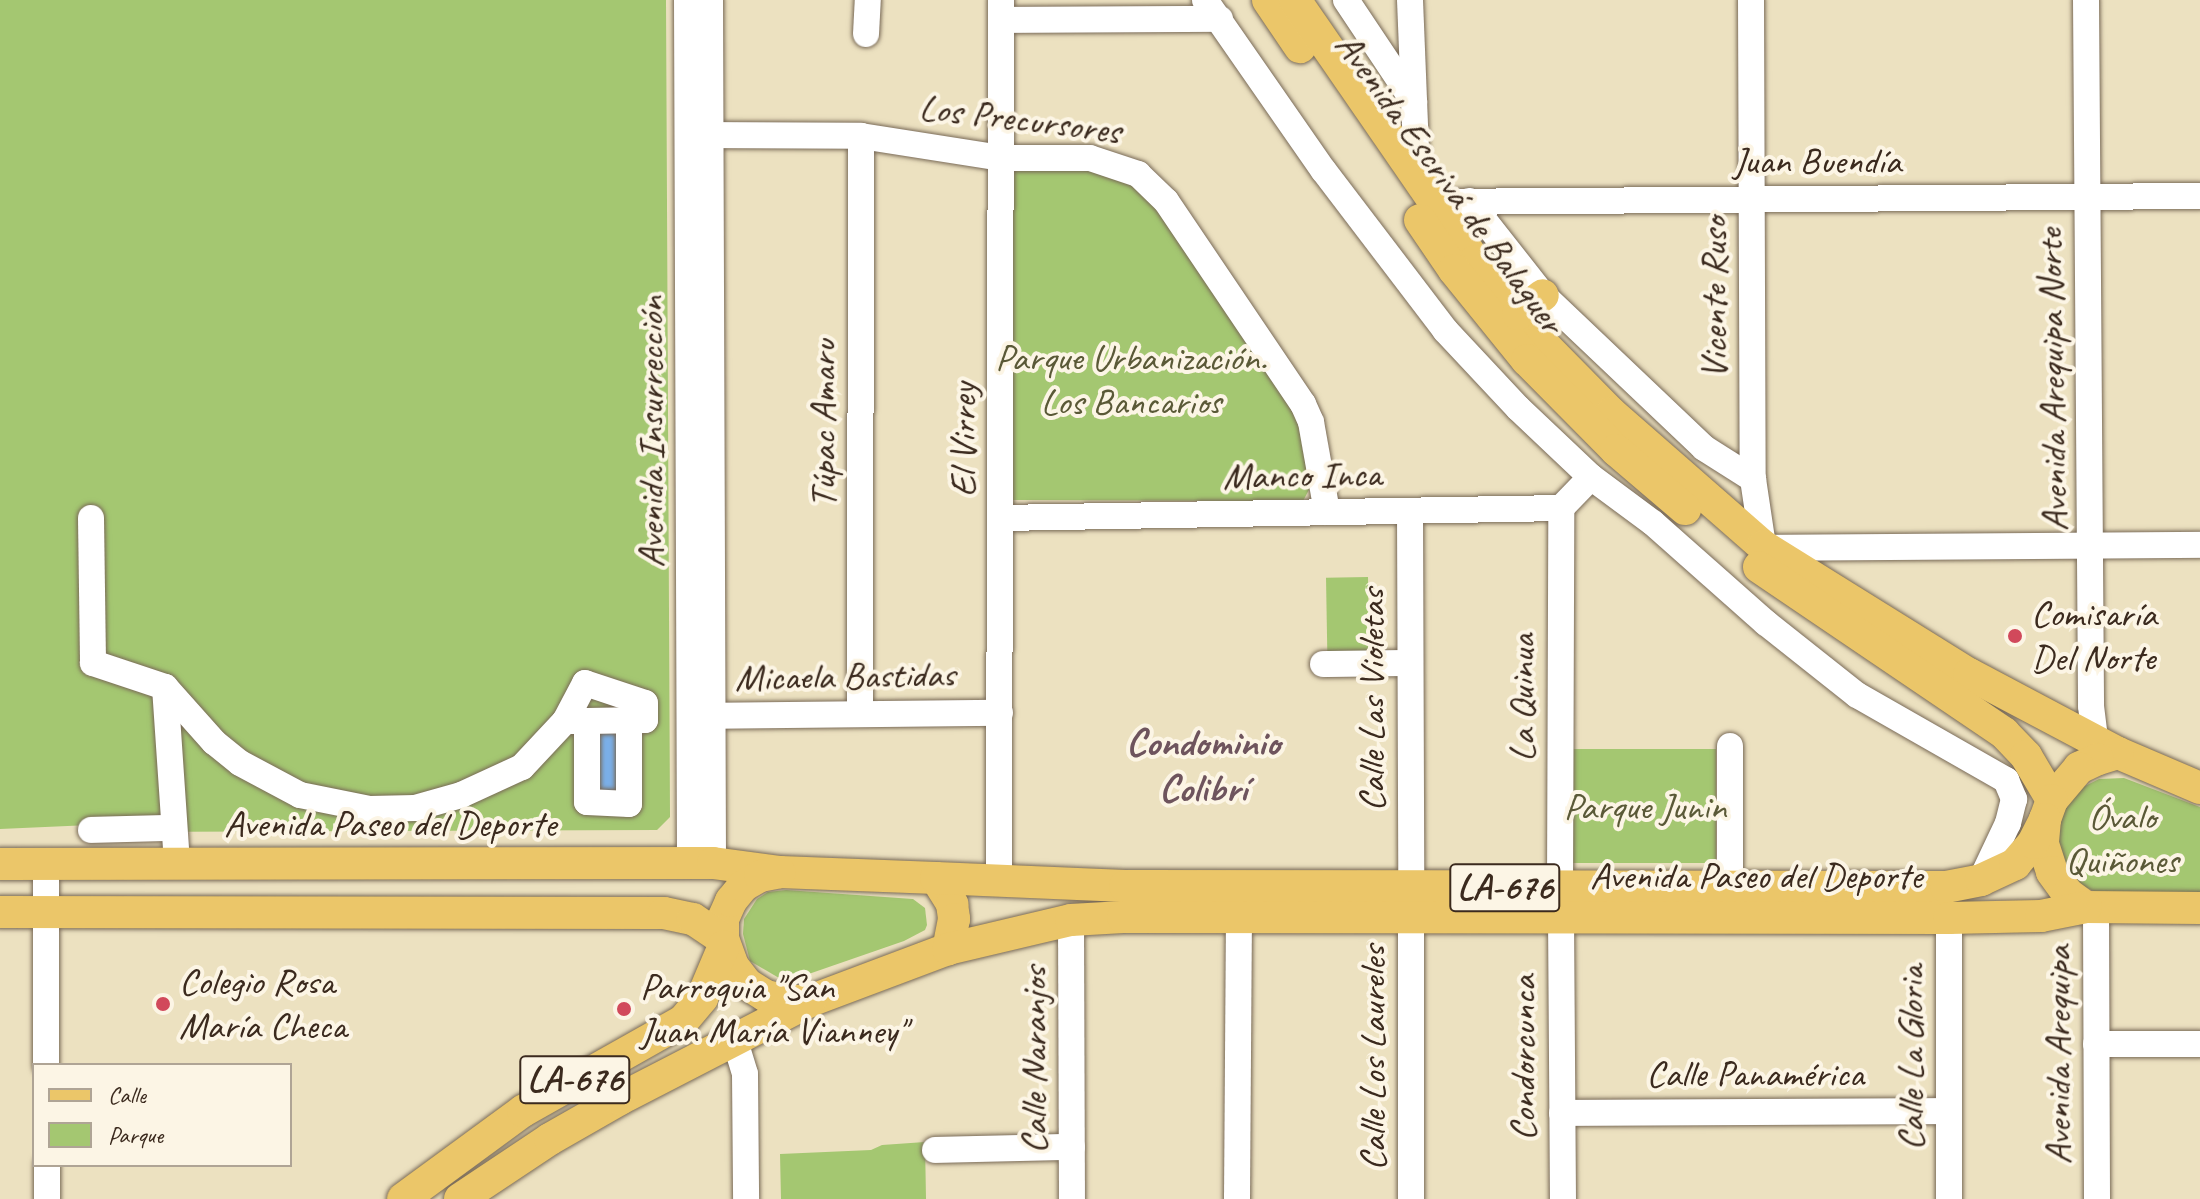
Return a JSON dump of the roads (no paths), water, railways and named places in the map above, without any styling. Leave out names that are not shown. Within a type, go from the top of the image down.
[{"type":"main road","name":"Avenida Escrivá de Balaguer","points":[[1268,0],[1454,270],[1527,360],[1616,450],[2004,733],[2026,756],[2048,810]]},
{"type":"main road","name":"Avenida Escrivá de Balaguer","points":[[1295,0],[1426,190],[1530,304],[1611,413],[1756,554],[2104,751]]},
{"type":"main road","points":[[2104,751],[2200,788]]},
{"type":"main road","name":"LA-676","points":[[2048,810],[2064,782],[2104,751]]},
{"type":"main road","name":"Avenida Paseo del Deporte","points":[[1560,902],[1730,888],[1946,887],[1981,880],[2015,864],[2033,843],[2048,810]]},
{"type":"main road","points":[[2048,810],[2043,844],[2052,872],[2068,894],[2091,909]]},
{"type":"main road","name":"Avenida Paseo del Deporte","points":[[0,864],[46,864],[167,844],[702,863],[780,872]]},
{"type":"main road","points":[[693,919],[726,883],[723,870],[702,863]]},
{"type":"main road","name":"LA-676","points":[[403,1199],[523,1111],[683,1021],[702,998],[723,942],[723,919],[731,901],[743,886],[760,876],[780,872],[936,878]]},
{"type":"main road","name":"Avenida Paseo del Deporte","points":[[936,878],[1411,902],[1560,902],[1949,918],[2041,916],[2091,909]]},
{"type":"main road","points":[[936,878],[946,890],[954,919],[948,949]]},
{"type":"main road","name":"Avenida Paseo del Deporte","points":[[948,949],[1071,920],[1239,916],[1411,902]]},
{"type":"main road","name":"LA-676","points":[[2091,909],[2200,908]]},
{"type":"main road","points":[[0,912],[664,913],[693,919],[723,942]]},
{"type":"main road","name":"LA-676","points":[[723,942],[733,966],[747,984],[766,996],[788,1001],[810,1001]]},
{"type":"main road","name":"LA-676","points":[[460,1199],[550,1139],[810,1001],[948,949]]},
{"type":"street","name":"Avenida Insurrección","points":[[687,0],[700,135]]},
{"type":"street","name":"Avenida Insurrección","points":[[702,863],[700,135],[710,0]]},
{"type":"street","points":[[866,34],[868,0]]},
{"type":"street","points":[[1346,0],[1414,102]]},
{"type":"street","points":[[1410,0],[1414,102],[1426,190]]},
{"type":"street","name":"Vicente Ruso","points":[[1751,0],[1756,554]]},
{"type":"street","name":"Avenida Arequipa Norte","points":[[2086,0],[2091,706],[2104,751]]},
{"type":"street","points":[[1001,10],[1213,10],[1324,171],[1445,330],[1518,408],[1591,477],[1653,523],[1766,623],[1857,695],[2006,780],[2014,799],[2008,823],[1981,880]]},
{"type":"street","name":"El Virrey","points":[[999,880],[1001,10]]},
{"type":"street","name":"Los Precursores","points":[[700,135],[861,136],[1001,158],[1090,158],[1138,174],[1152,186],[1303,404],[1311,422],[1327,512]]},
{"type":"street","name":"Túpac Amaru","points":[[860,713],[861,136]]},
{"type":"street","name":"Juan Buendía","points":[[1426,190],[1469,201],[2200,196]]},
{"type":"street","points":[[1469,201],[1530,304],[1704,448],[1753,479]]},
{"type":"street","points":[[1561,508],[1591,477]]},
{"type":"street","name":"Manco Inca","points":[[1001,518],[1561,508]]},
{"type":"street","name":"La Quinua","points":[[1560,902],[1561,508]]},
{"type":"street","name":"Calle Las Violetas","points":[[1410,511],[1411,902]]},
{"type":"street","points":[[91,518],[93,663],[173,679],[214,742],[240,763],[300,795],[370,809],[415,808],[461,795],[522,767],[576,721],[645,720],[645,703],[585,683],[576,721],[587,802],[629,804],[629,721]]},
{"type":"street","points":[[1756,554],[2200,545]]},
{"type":"street","points":[[1323,664],[1410,663]]},
{"type":"street","points":[[167,844],[173,679]]},
{"type":"street","points":[[167,844],[154,695],[173,679]]},
{"type":"street","name":"Micaela Bastidas","points":[[700,716],[1000,713]]},
{"type":"street","points":[[1730,746],[1730,888]]},
{"type":"street","points":[[91,830],[167,844]]},
{"type":"street","points":[[46,864],[46,1063]]},
{"type":"street","name":"Calle Los Laureles","points":[[1411,902],[1411,1199]]},
{"type":"street","name":"Condorcunca","points":[[1560,902],[1563,1199]]},
{"type":"street","name":"Avenida Arequipa","points":[[2091,909],[2097,1199]]},
{"type":"street","points":[[1237,1199],[1239,916]]},
{"type":"street","name":"Calle La Gloria","points":[[1949,918],[1949,1199]]},
{"type":"street","name":"Calle Naranjos","points":[[1071,920],[1072,1199]]},
{"type":"street","points":[[735,1041],[745,1074],[746,1199]]},
{"type":"street","points":[[2096,1044],[2200,1044]]},
{"type":"street","name":"Calle Panamérica","points":[[1562,1113],[1949,1111]]},
{"type":"street","points":[[935,1150],[1072,1147]]},
{"type":"street","points":[[47,1167],[47,1199]]},
{"type":"water","points":[[592,726],[627,726],[627,795],[592,795]]},
{"type":"place","name":"Comisaría Del Norte","points":[[2015,636]]},
{"type":"place","name":"Colegio Rosa María Checa","points":[[163,1004]]},
{"type":"place","name":"Parroquia \"San Juan María Vianney\"","points":[[624,1009]]},
{"type":"district","name":"Condominio Colibrí","points":[[1203,765]]},
{"type":"park label","name":"Parque Urbanización. Los Bancarios","points":[[1131,380]]},
{"type":"park label","name":"Parque Junin","points":[[1645,807]]},
{"type":"park label","name":"Óvalo Quiñones","points":[[2122,839]]}]
